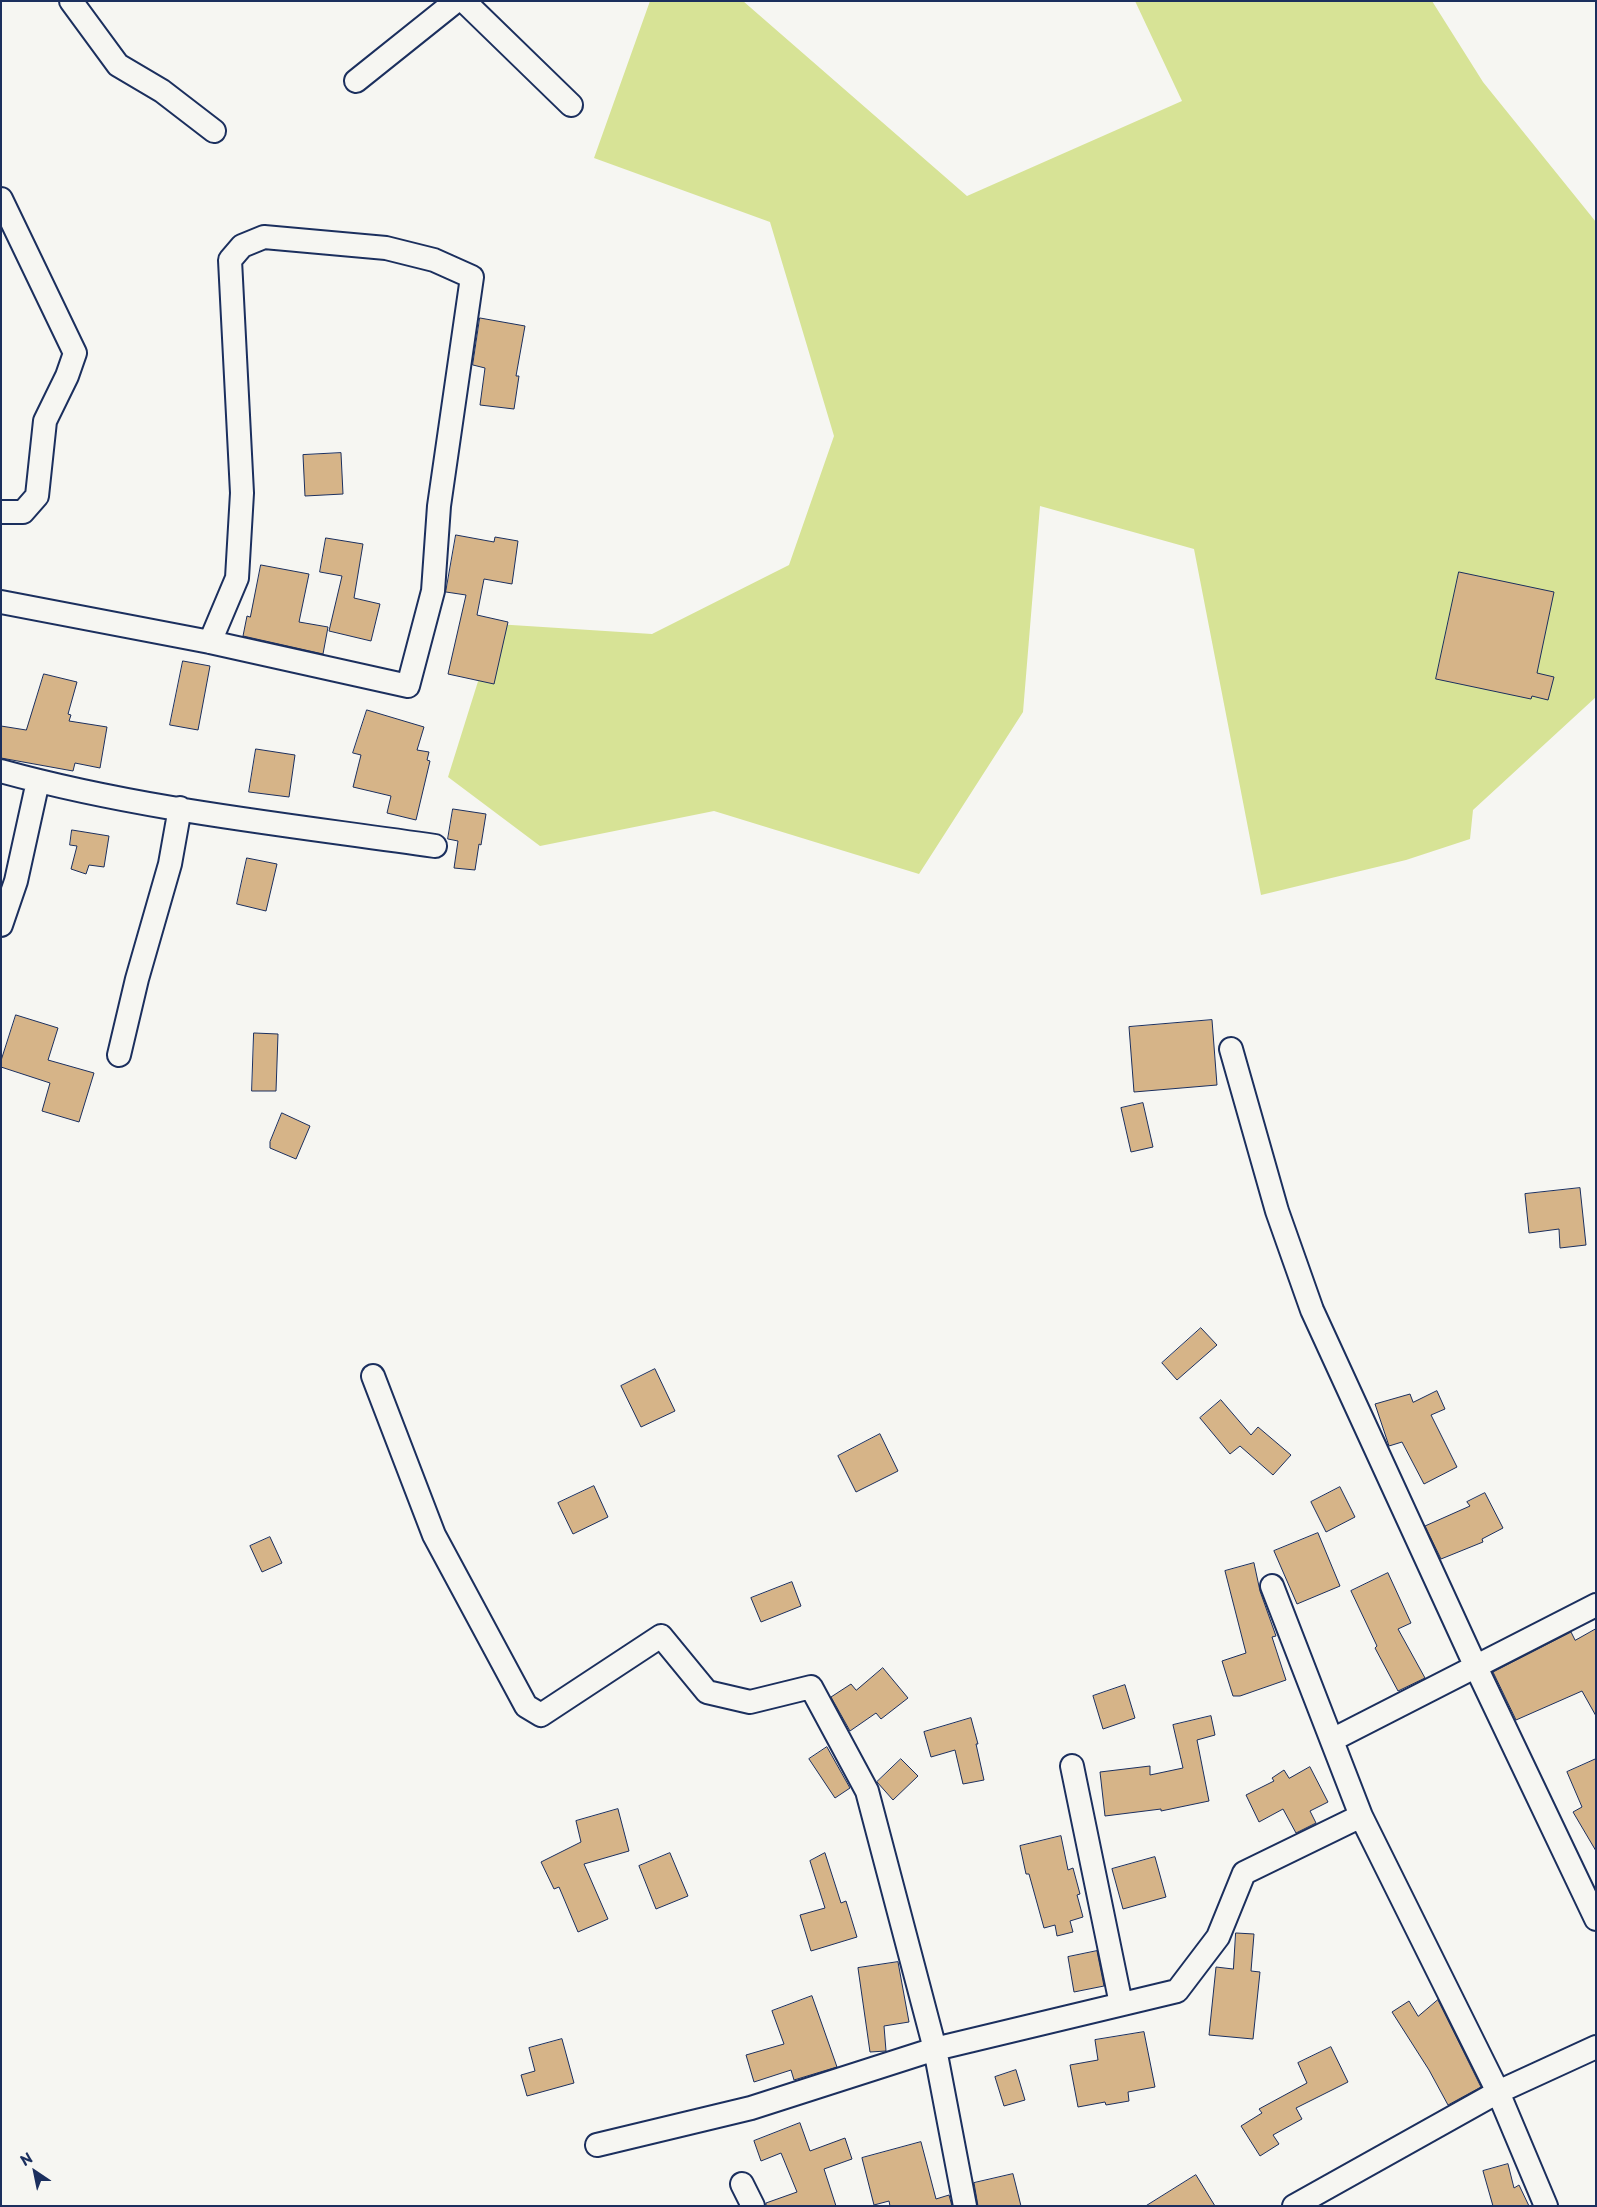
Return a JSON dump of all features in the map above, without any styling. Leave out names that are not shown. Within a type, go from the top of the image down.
[{"type":"street","points":[[71,1],[118,65],[162,91],[214,131]]},
{"type":"street","points":[[356,81],[456,1]]},
{"type":"street","points":[[464,1],[571,105]]},
{"type":"street","points":[[1,199],[75,353],[67,376],[45,421],[37,496],[23,512],[1,512]]},
{"type":"street","points":[[1,602],[210,642],[408,686],[433,591],[439,506],[472,276],[434,260],[386,248],[264,237],[242,246],[230,260],[242,493],[237,578],[210,642]]},
{"type":"street","points":[[1,771],[38,781],[180,808],[435,846]]},
{"type":"street","points":[[1,925],[16,880],[38,781]]},
{"type":"street","points":[[119,1054],[137,979],[170,864],[180,808]]},
{"type":"street","points":[[1231,1049],[1277,1211],[1312,1310],[1475,1665],[1596,1919]]},
{"type":"street","points":[[373,1376],[434,1535],[526,1706],[541,1715],[661,1636],[707,1692],[750,1702],[811,1687],[867,1791],[935,2048],[965,2206]]},
{"type":"street","points":[[1272,1586],[1361,1816],[1498,2092],[1546,2206]]},
{"type":"street","points":[[1332,1740],[1475,1665],[1596,1605]]},
{"type":"street","points":[[1072,1766],[1121,2004]]},
{"type":"street","points":[[597,2145],[750,2108],[935,2048],[1177,1992],[1218,1937],[1244,1873],[1361,1816]]},
{"type":"street","points":[[1294,2206],[1498,2092],[1596,2047]]},
{"type":"street","points":[[742,2184],[753,2206]]},
{"type":"green space","points":[[650,1],[743,1],[967,196],[1182,101],[1135,1],[1432,1],[1483,82],[1596,222],[1596,697],[1473,810],[1470,839],[1406,860],[1261,895],[1194,549],[1040,506],[1023,712],[919,874],[714,811],[540,846],[448,777],[496,624],[652,634],[789,565],[834,436],[770,222],[594,158]]},
{"type":"building","points":[[480,318],[525,326],[516,376],[519,376],[514,409],[480,405],[485,368],[473,365]]},
{"type":"building","points":[[341,453],[343,494],[305,496],[303,455]]},
{"type":"building","points":[[456,535],[494,542],[495,537],[518,541],[512,584],[484,579],[477,615],[508,622],[494,684],[448,674],[466,595],[446,592]]},
{"type":"building","points":[[326,538],[363,544],[354,598],[380,604],[371,641],[329,631],[342,576],[320,572]]},
{"type":"building","points":[[261,565],[309,574],[299,622],[328,627],[323,654],[243,636],[247,616],[250,617]]},
{"type":"building","points":[[1459,572],[1554,592],[1537,673],[1554,677],[1548,700],[1532,696],[1531,699],[1436,679]]},
{"type":"building","points":[[183,661],[210,666],[198,730],[170,725]]},
{"type":"building","points":[[44,674],[77,682],[68,714],[71,715],[69,721],[107,727],[100,768],[75,763],[73,771],[1,758],[1,726],[26,730]]},
{"type":"building","points":[[367,710],[424,727],[417,750],[429,752],[427,760],[430,761],[416,820],[387,813],[391,796],[353,787],[361,755],[353,753]]},
{"type":"building","points":[[256,749],[295,755],[289,797],[249,792]]},
{"type":"building","points":[[453,809],[486,814],[475,870],[454,868],[458,841],[448,839]]},
{"type":"building","points":[[72,830],[109,836],[104,867],[89,865],[86,874],[71,869],[77,846],[70,845]]},
{"type":"building","points":[[247,858],[277,864],[266,911],[237,904]]},
{"type":"building","points":[[16,1015],[58,1028],[48,1060],[94,1073],[79,1122],[42,1111],[50,1083],[1,1067],[1,1061]]},
{"type":"building","points":[[1212,1020],[1217,1085],[1134,1092],[1129,1027]]},
{"type":"building","points":[[254,1033],[278,1034],[276,1091],[252,1091]]},
{"type":"building","points":[[1143,1103],[1153,1147],[1131,1152],[1121,1108]]},
{"type":"building","points":[[282,1113],[310,1126],[296,1159],[270,1148],[270,1142]]},
{"type":"building","points":[[1580,1188],[1586,1245],[1560,1248],[1559,1229],[1529,1233],[1525,1194]]},
{"type":"building","points":[[1201,1328],[1217,1345],[1177,1380],[1162,1363]]},
{"type":"building","points":[[655,1369],[675,1411],[641,1427],[621,1386]]},
{"type":"building","points":[[1437,1391],[1445,1409],[1431,1415],[1457,1467],[1424,1484],[1402,1442],[1389,1446],[1375,1404],[1410,1394],[1413,1402]]},
{"type":"building","points":[[1221,1400],[1251,1435],[1258,1427],[1291,1455],[1273,1475],[1240,1446],[1230,1454],[1200,1418]]},
{"type":"building","points":[[880,1434],[898,1471],[856,1492],[838,1456]]},
{"type":"building","points":[[594,1486],[608,1517],[573,1534],[558,1503]]},
{"type":"building","points":[[1340,1487],[1355,1517],[1326,1532],[1311,1502]]},
{"type":"building","points":[[1485,1493],[1503,1528],[1482,1539],[1483,1542],[1441,1559],[1425,1526],[1470,1506],[1467,1502]]},
{"type":"building","points":[[1318,1533],[1340,1586],[1297,1604],[1274,1551]]},
{"type":"building","points":[[270,1537],[282,1563],[262,1572],[250,1546]]},
{"type":"building","points":[[1254,1563],[1260,1591],[1276,1636],[1272,1637],[1286,1680],[1240,1696],[1233,1696],[1222,1661],[1246,1653],[1225,1571]]},
{"type":"building","points":[[1388,1573],[1411,1623],[1398,1629],[1425,1678],[1398,1691],[1375,1648],[1377,1646],[1351,1591]]},
{"type":"building","points":[[792,1582],[801,1606],[761,1622],[751,1598]]},
{"type":"building","points":[[1596,1629],[1596,1716],[1582,1691],[1516,1720],[1493,1672],[1571,1632],[1575,1640]]},
{"type":"building","points":[[883,1668],[908,1698],[881,1719],[876,1713],[850,1731],[831,1697],[851,1684],[856,1690]]},
{"type":"building","points":[[1125,1685],[1135,1718],[1103,1729],[1093,1696]]},
{"type":"building","points":[[1211,1716],[1215,1735],[1197,1740],[1209,1801],[1161,1811],[1161,1809],[1105,1816],[1100,1772],[1150,1766],[1150,1775],[1183,1768],[1173,1725]]},
{"type":"building","points":[[971,1718],[978,1744],[976,1744],[984,1780],[963,1784],[955,1750],[931,1757],[924,1732]]},
{"type":"building","points":[[827,1747],[850,1788],[835,1798],[809,1759]]},
{"type":"building","points":[[901,1759],[918,1776],[893,1800],[877,1782]]},
{"type":"building","points":[[1596,1759],[1596,1851],[1573,1812],[1582,1807],[1567,1772]]},
{"type":"building","points":[[1310,1767],[1328,1802],[1310,1811],[1316,1823],[1296,1833],[1283,1809],[1259,1822],[1246,1795],[1274,1781],[1272,1778],[1284,1770],[1289,1778]]},
{"type":"building","points":[[618,1809],[629,1851],[584,1864],[608,1919],[578,1932],[559,1887],[554,1889],[541,1862],[581,1842],[576,1821]]},
{"type":"building","points":[[1061,1836],[1068,1870],[1073,1868],[1080,1894],[1077,1895],[1083,1917],[1070,1921],[1073,1932],[1057,1936],[1055,1925],[1044,1928],[1029,1874],[1026,1874],[1020,1846]]},
{"type":"building","points":[[670,1853],[688,1896],[656,1909],[639,1866]]},
{"type":"building","points":[[825,1853],[841,1903],[846,1901],[857,1937],[811,1951],[800,1915],[825,1908],[810,1861]]},
{"type":"building","points":[[1155,1857],[1166,1897],[1123,1909],[1112,1869]]},
{"type":"building","points":[[1236,1933],[1254,1934],[1251,1971],[1260,1972],[1253,2039],[1209,2035],[1216,1967],[1233,1969]]},
{"type":"building","points":[[1097,1951],[1104,1986],[1074,1992],[1068,1957]]},
{"type":"building","points":[[898,1962],[909,2022],[884,2026],[886,2051],[870,2052],[858,1968]]},
{"type":"building","points":[[812,1996],[837,2067],[794,2080],[791,2070],[754,2082],[746,2055],[784,2044],[772,2011]]},
{"type":"building","points":[[1438,2000],[1481,2087],[1448,2105],[1429,2070],[1392,2012],[1409,2001],[1418,2016]]},
{"type":"building","points":[[1144,2032],[1155,2087],[1128,2092],[1129,2101],[1106,2105],[1105,2102],[1078,2107],[1070,2065],[1098,2060],[1095,2040]]},
{"type":"building","points":[[562,2039],[574,2083],[527,2096],[521,2075],[535,2071],[529,2048]]},
{"type":"building","points":[[1331,2047],[1348,2082],[1296,2108],[1302,2119],[1273,2135],[1279,2144],[1260,2156],[1241,2126],[1262,2113],[1259,2109],[1307,2083],[1298,2063]]},
{"type":"building","points":[[1016,2070],[1025,2100],[1004,2106],[995,2077]]},
{"type":"building","points":[[800,2123],[810,2151],[845,2138],[852,2159],[824,2169],[836,2206],[766,2206],[766,2203],[797,2192],[781,2153],[761,2161],[754,2141]]},
{"type":"building","points":[[921,2142],[936,2199],[949,2195],[952,2206],[890,2206],[889,2201],[874,2205],[862,2158]]},
{"type":"building","points":[[1508,2164],[1514,2188],[1519,2185],[1529,2206],[1493,2206],[1483,2171]]},
{"type":"building","points":[[1013,2174],[1021,2206],[978,2206],[974,2183]]},
{"type":"building","points":[[1196,2175],[1215,2206],[1146,2206]]}]
